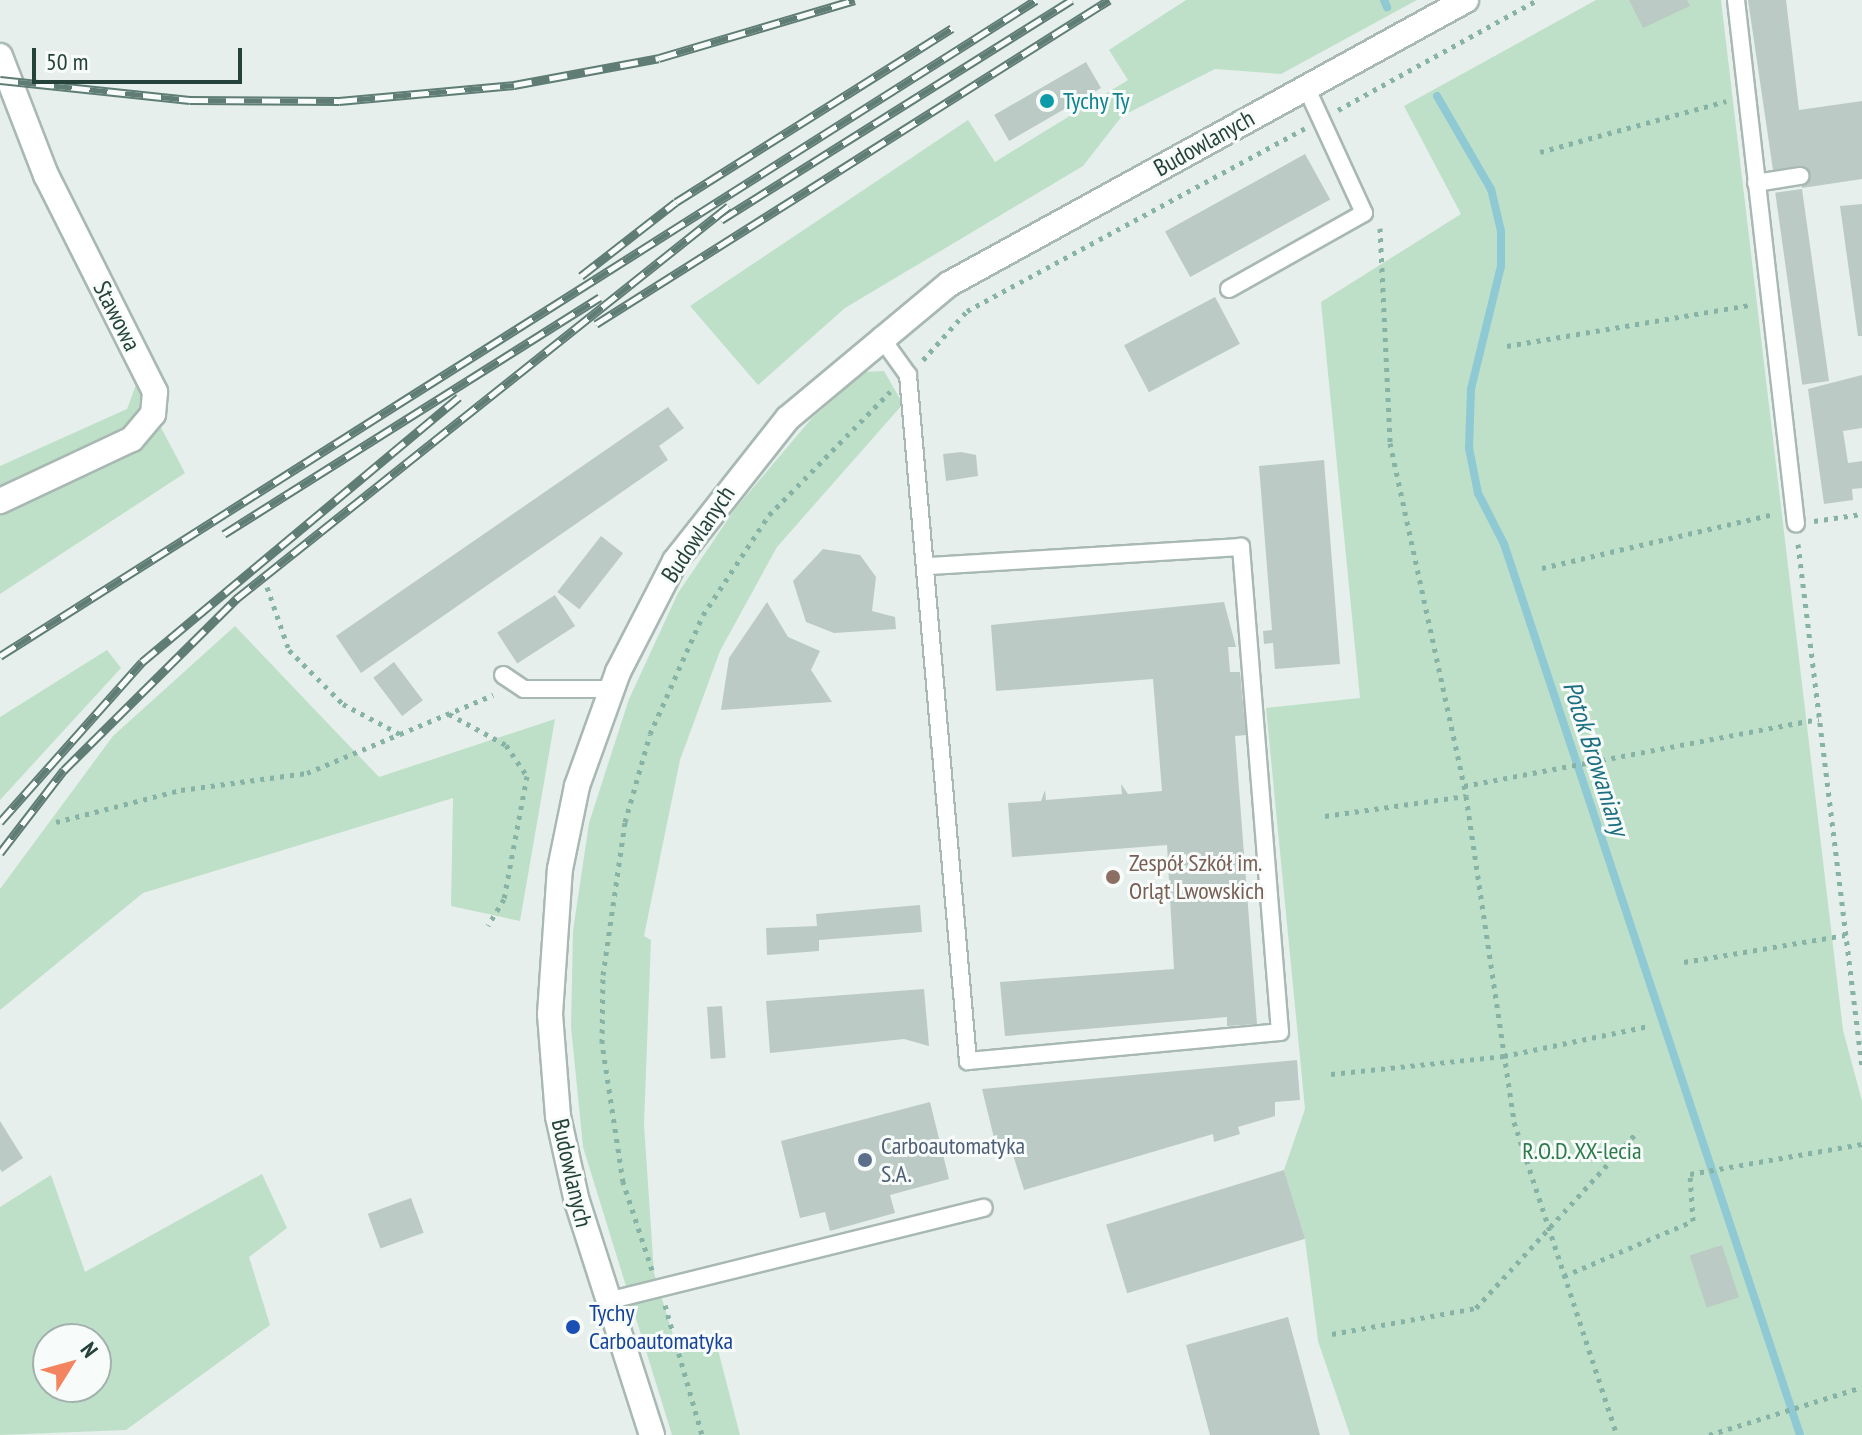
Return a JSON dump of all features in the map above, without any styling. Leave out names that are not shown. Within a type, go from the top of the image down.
[{"type":"street","name":"Budowlanych","points":[[652,1435],[607,1301],[558,1116],[550,1014],[560,869],[577,786],[612,689],[675,561],[742,469],[880,336],[949,284],[1466,0]]},
{"type":"street","name":"Stawowa","points":[[0,56],[46,175],[155,392],[153,414],[132,439],[0,501]]},
{"type":"lane","points":[[1736,0],[1795,517]]},
{"type":"lane","points":[[1229,289],[1364,213],[1306,87]]},
{"type":"lane","points":[[1756,183],[1800,176]]},
{"type":"lane","points":[[880,336],[908,375],[968,1061],[1280,1032],[1241,547],[926,566]]},
{"type":"lane","points":[[507,681],[612,689]]},
{"type":"lane","points":[[607,1301],[659,1285],[984,1208]]},
{"type":"path","points":[[702,1435],[659,1285],[623,1182],[602,1043],[603,975],[628,810],[676,671],[738,559],[812,463],[908,375],[967,311],[1537,0]]},
{"type":"path","points":[[1540,152],[1747,96]]},
{"type":"path","points":[[1364,213],[1380,228],[1390,443],[1466,796],[1514,1122],[1617,1435]]},
{"type":"path","points":[[1507,346],[1770,302]]},
{"type":"path","points":[[1542,568],[1795,517],[1862,514]]},
{"type":"path","points":[[1795,517],[1862,1067]]},
{"type":"path","points":[[267,587],[289,650],[343,704],[400,734]]},
{"type":"path","points":[[56,822],[181,790],[307,773],[448,714],[507,681]]},
{"type":"path","points":[[448,714],[506,745],[527,776],[504,899],[488,926]]},
{"type":"path","points":[[1464,786],[1819,719]]},
{"type":"path","points":[[1325,816],[1466,796]]},
{"type":"path","points":[[1684,962],[1845,935]]},
{"type":"path","points":[[1331,1074],[1504,1056],[1649,1026]]},
{"type":"path","points":[[1332,1334],[1476,1308],[1550,1234],[1638,1131]]},
{"type":"path","points":[[1564,1276],[1693,1221],[1690,1174],[1862,1144]]},
{"type":"path","points":[[1709,1435],[1862,1387]]},
{"type":"green space","points":[[1186,0],[1417,0],[1281,74],[1215,69],[1122,116],[1083,166],[845,308],[758,385],[690,306],[968,120],[995,162],[1128,80],[1109,50]]},
{"type":"green space","name":"R.O.D. XX-lecia","points":[[1596,0],[1721,0],[1843,1030],[1862,1101],[1862,1435],[1350,1435],[1318,1341],[1305,1239],[1284,1170],[1305,1109],[1266,708],[1360,698],[1321,302],[1461,214],[1404,106]]},
{"type":"green space","points":[[884,371],[903,404],[777,547],[720,651],[680,760],[644,936],[651,940],[644,1124],[654,1273],[679,1354],[716,1342],[740,1435],[672,1435],[583,1147],[571,1027],[573,931],[589,823],[629,699],[678,593],[735,509],[812,418],[865,372]]},
{"type":"green space","points":[[137,382],[185,473],[0,594],[0,466],[127,409]]},
{"type":"green space","points":[[235,626],[379,777],[555,719],[520,921],[451,906],[453,798],[143,893],[0,1010],[0,889],[113,736]]},
{"type":"green space","points":[[107,650],[121,668],[0,800],[0,717]]},
{"type":"green space","points":[[262,1174],[287,1228],[249,1257],[270,1325],[126,1430],[0,1435],[0,1207],[51,1175],[85,1272]]},
{"type":"building","points":[[1629,0],[1687,0],[1690,6],[1643,28]]},
{"type":"building","points":[[1748,0],[1786,0],[1799,110],[1862,101],[1862,179],[1802,188],[1799,166],[1773,170]]},
{"type":"building","name":"Tychy Ty","points":[[1086,62],[1101,88],[1009,141],[994,115]]},
{"type":"building","points":[[1305,154],[1330,199],[1190,277],[1165,232]]},
{"type":"building","points":[[1802,189],[1829,381],[1802,385],[1775,193]]},
{"type":"building","points":[[1862,204],[1862,336],[1858,336],[1840,206]]},
{"type":"building","points":[[1215,297],[1240,344],[1149,392],[1124,345]]},
{"type":"building","points":[[1862,375],[1862,428],[1843,431],[1848,463],[1862,461],[1862,488],[1852,489],[1853,500],[1824,504],[1808,389]]},
{"type":"building","points":[[668,407],[684,428],[659,446],[668,460],[361,673],[336,636]]},
{"type":"building","points":[[961,452],[976,455],[978,476],[946,481],[943,454]]},
{"type":"building","points":[[1324,460],[1340,664],[1275,669],[1273,643],[1264,644],[1263,631],[1272,630],[1259,466]]},
{"type":"building","points":[[601,536],[623,553],[579,609],[557,592]]},
{"type":"building","points":[[823,549],[860,555],[876,577],[872,611],[895,617],[896,629],[834,633],[806,622],[793,581]]},
{"type":"building","points":[[555,595],[575,626],[517,664],[497,633]]},
{"type":"building","points":[[767,602],[788,637],[820,651],[811,670],[832,702],[721,710],[729,658]]},
{"type":"building","points":[[1224,602],[1236,647],[1228,647],[1230,672],[1240,672],[1246,735],[1235,736],[1257,1024],[1227,1026],[1227,1017],[1005,1036],[1000,982],[1174,969],[1167,845],[1012,857],[1008,803],[1041,801],[1045,790],[1046,800],[1122,794],[1121,784],[1128,794],[1162,791],[1153,679],[996,691],[991,625]]},
{"type":"building","points":[[394,662],[423,700],[402,716],[373,678]]},
{"type":"building","points":[[920,905],[922,932],[819,940],[819,951],[767,955],[766,928],[817,926],[816,914]]},
{"type":"building","points":[[924,989],[929,1046],[904,1039],[770,1053],[766,1001]]},
{"type":"building","points":[[722,1006],[726,1058],[711,1059],[707,1007]]},
{"type":"building","points":[[1297,1060],[1300,1100],[1275,1102],[1275,1116],[1238,1127],[1240,1134],[1214,1142],[1213,1134],[1024,1190],[1009,1142],[996,1146],[982,1089]]},
{"type":"building","name":"Carboautomatyka S.A.","points":[[930,1102],[949,1179],[890,1195],[895,1213],[830,1231],[825,1212],[800,1218],[781,1141]]},
{"type":"building","points":[[0,1121],[23,1158],[2,1172],[0,1169]]},
{"type":"building","points":[[1284,1170],[1305,1239],[1127,1293],[1106,1224]]},
{"type":"building","points":[[411,1198],[424,1233],[380,1249],[368,1214]]},
{"type":"building","points":[[1722,1245],[1739,1297],[1707,1308],[1690,1256]]},
{"type":"building","points":[[1288,1317],[1320,1435],[1210,1435],[1186,1345]]},
{"type":"waterway","name":"Potok Browaniany","points":[[1384,0],[1387,7]]},
{"type":"waterway","name":"Potok Browaniany","points":[[1437,96],[1491,189],[1501,231],[1501,266],[1471,389],[1469,448],[1478,493],[1504,544],[1800,1435]]},
{"type":"railway","points":[[0,80],[190,100],[339,101],[514,85],[659,58],[855,0]]},
{"type":"railway","points":[[0,656],[1036,0]]},
{"type":"railway","points":[[721,220],[1072,0]]},
{"type":"railway","points":[[596,324],[1109,0]]},
{"type":"railway","points":[[581,276],[676,202],[952,28]]},
{"type":"railway","points":[[0,853],[64,770],[236,599],[729,206]]},
{"type":"railway","points":[[224,534],[600,297]]},
{"type":"railway","points":[[0,822],[142,662],[459,397]]},
{"type":"place","name":"Tychy Ty","points":[[1047,101]]},
{"type":"place","name":"Zespół Szkół im. Orląt Lwowskich","points":[[1113,877]]},
{"type":"place","name":"Carboautomatyka S.A.","points":[[865,1160]]},
{"type":"place","name":"Tychy Carboautomatyka","points":[[573,1327]]}]
